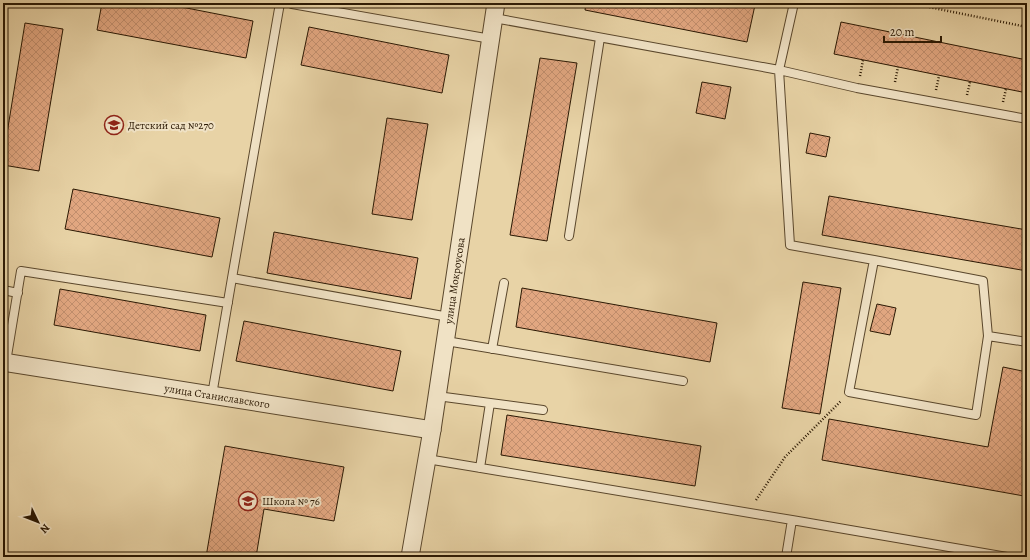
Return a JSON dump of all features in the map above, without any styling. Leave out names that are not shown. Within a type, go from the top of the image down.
[{"type":"street","name":"улица Мокроусова","points":[[410,557],[446,341],[495,10]]},
{"type":"street","name":"улица Станиславского","points":[[5,362],[432,430]]},
{"type":"lane","points":[[212,395],[280,3]]},
{"type":"lane","points":[[291,3],[491,39]]},
{"type":"lane","points":[[794,3],[779,70],[790,244],[874,260],[983,281],[988,336],[976,415],[849,392],[874,260]]},
{"type":"lane","points":[[495,10],[600,38],[779,70],[857,88],[1027,119]]},
{"type":"lane","points":[[569,236],[600,38]]},
{"type":"lane","points":[[5,362],[21,271],[228,303]]},
{"type":"lane","points":[[232,278],[449,318]]},
{"type":"lane","points":[[492,349],[504,283]]},
{"type":"lane","points":[[3,290],[18,293]]},
{"type":"lane","points":[[988,336],[1027,342]]},
{"type":"lane","points":[[446,341],[683,381]]},
{"type":"lane","points":[[437,396],[543,410]]},
{"type":"lane","points":[[480,468],[490,403]]},
{"type":"lane","points":[[427,459],[1007,557]]},
{"type":"lane","points":[[786,557],[792,520]]},
{"type":"path","points":[[909,3],[1027,27]]},
{"type":"path","points":[[747,512],[785,457],[849,392]]},
{"type":"building","points":[[102,3],[161,3],[253,21],[246,58],[97,30]]},
{"type":"building","points":[[586,3],[744,3],[755,5],[747,42],[585,10]]},
{"type":"building","points":[[841,22],[1027,60],[1027,93],[834,54]]},
{"type":"building","points":[[25,23],[63,29],[39,171],[3,165]]},
{"type":"building","points":[[309,27],[449,55],[442,93],[301,65]]},
{"type":"building","points":[[540,58],[577,63],[547,241],[510,235]]},
{"type":"building","points":[[702,82],[731,87],[725,119],[696,113]]},
{"type":"building","points":[[387,118],[428,124],[412,220],[372,214]]},
{"type":"building","points":[[810,133],[830,137],[826,157],[806,153]]},
{"type":"building","points":[[73,189],[220,218],[212,257],[65,229]]},
{"type":"building","points":[[829,196],[1027,230],[1027,271],[822,235]]},
{"type":"building","points":[[274,232],[418,258],[411,299],[267,273]]},
{"type":"building","points":[[803,282],[841,288],[820,414],[782,408]]},
{"type":"building","points":[[522,288],[717,323],[710,362],[516,327]]},
{"type":"building","points":[[60,289],[206,315],[200,351],[54,325]]},
{"type":"building","points":[[877,304],[896,308],[890,335],[870,331]]},
{"type":"building","points":[[244,321],[401,351],[393,391],[236,361]]},
{"type":"building","points":[[1003,367],[1027,372],[1027,478],[1024,496],[822,460],[829,419],[988,447]]},
{"type":"building","points":[[507,415],[701,446],[695,486],[501,455]]},
{"type":"building","points":[[225,446],[344,467],[334,521],[264,509],[256,557],[206,557]]},
{"type":"place","name":"Детский сад №270","points":[[114,125]]},
{"type":"place","name":"Школа № 76","points":[[248,501]]}]
